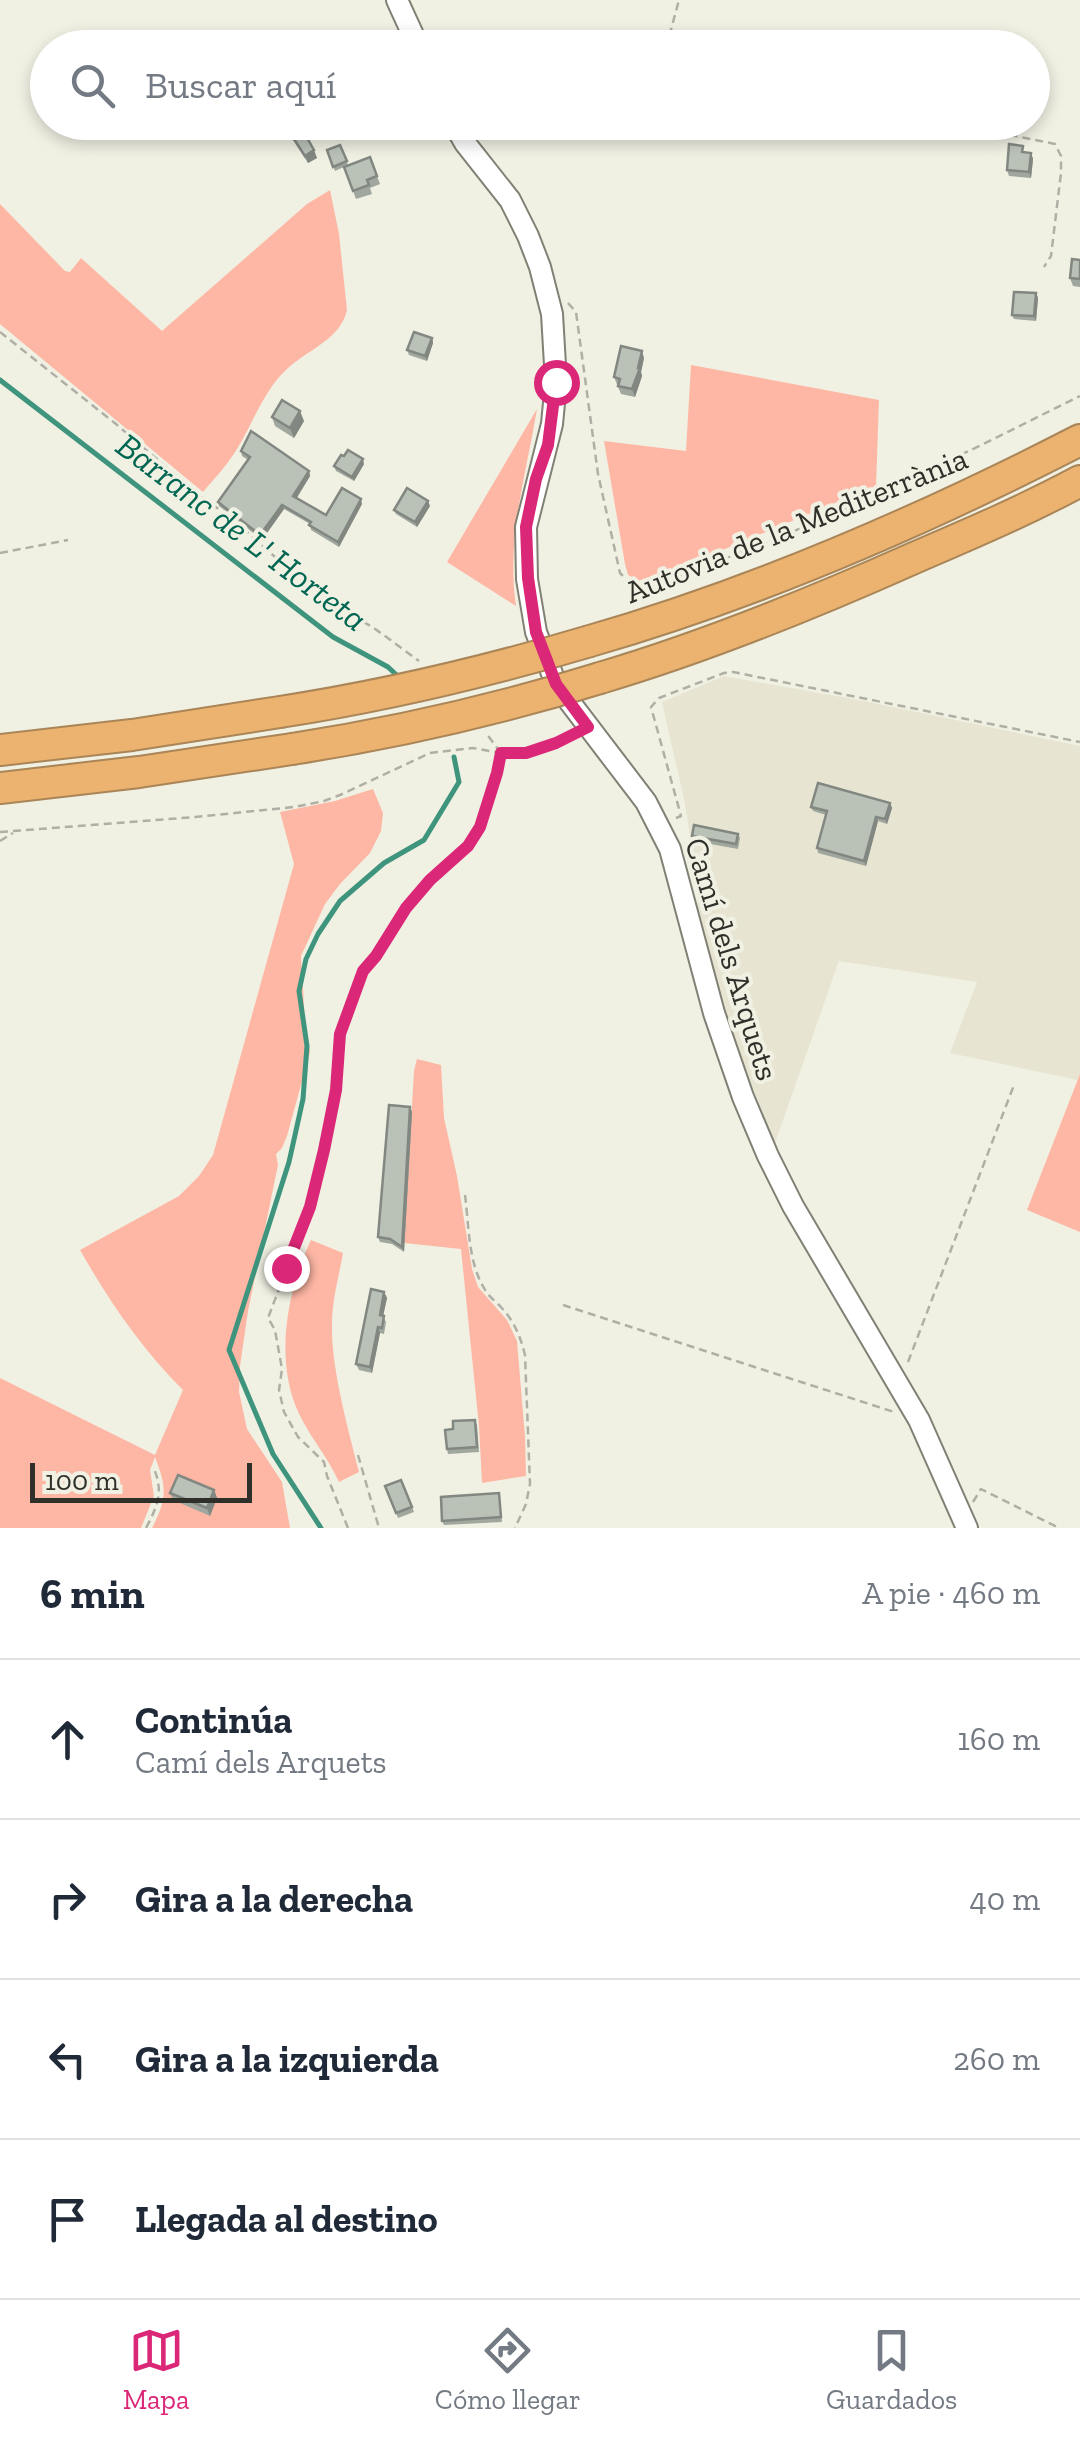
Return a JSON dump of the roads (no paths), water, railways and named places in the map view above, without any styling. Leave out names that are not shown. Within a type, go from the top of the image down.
[{"type":"highway","name":"Autovia de la Mediterrània","points":[[0,750],[132,735],[324,705],[522,661],[646,625],[824,558],[1080,440]]},
{"type":"highway","points":[[0,788],[339,742],[537,697],[672,656],[806,606],[1080,482]]},
{"type":"street","points":[[398,0],[411,30]]},
{"type":"street","name":"Camí dels Arquets","points":[[462,140],[510,200],[540,267],[552,314],[556,382],[550,434],[526,527],[536,632],[556,684],[646,802],[670,849],[714,1013],[743,1097],[793,1206],[919,1420],[964,1521]]},
{"type":"waterway","name":"Barranc de L' Horteta","points":[[0,380],[333,637],[388,667],[402,680]]},
{"type":"waterway","points":[[321,1528],[273,1454],[229,1350],[289,1162],[303,1099],[307,1046],[299,991],[306,959],[340,901],[384,863],[424,840],[459,782],[454,757]]}]
